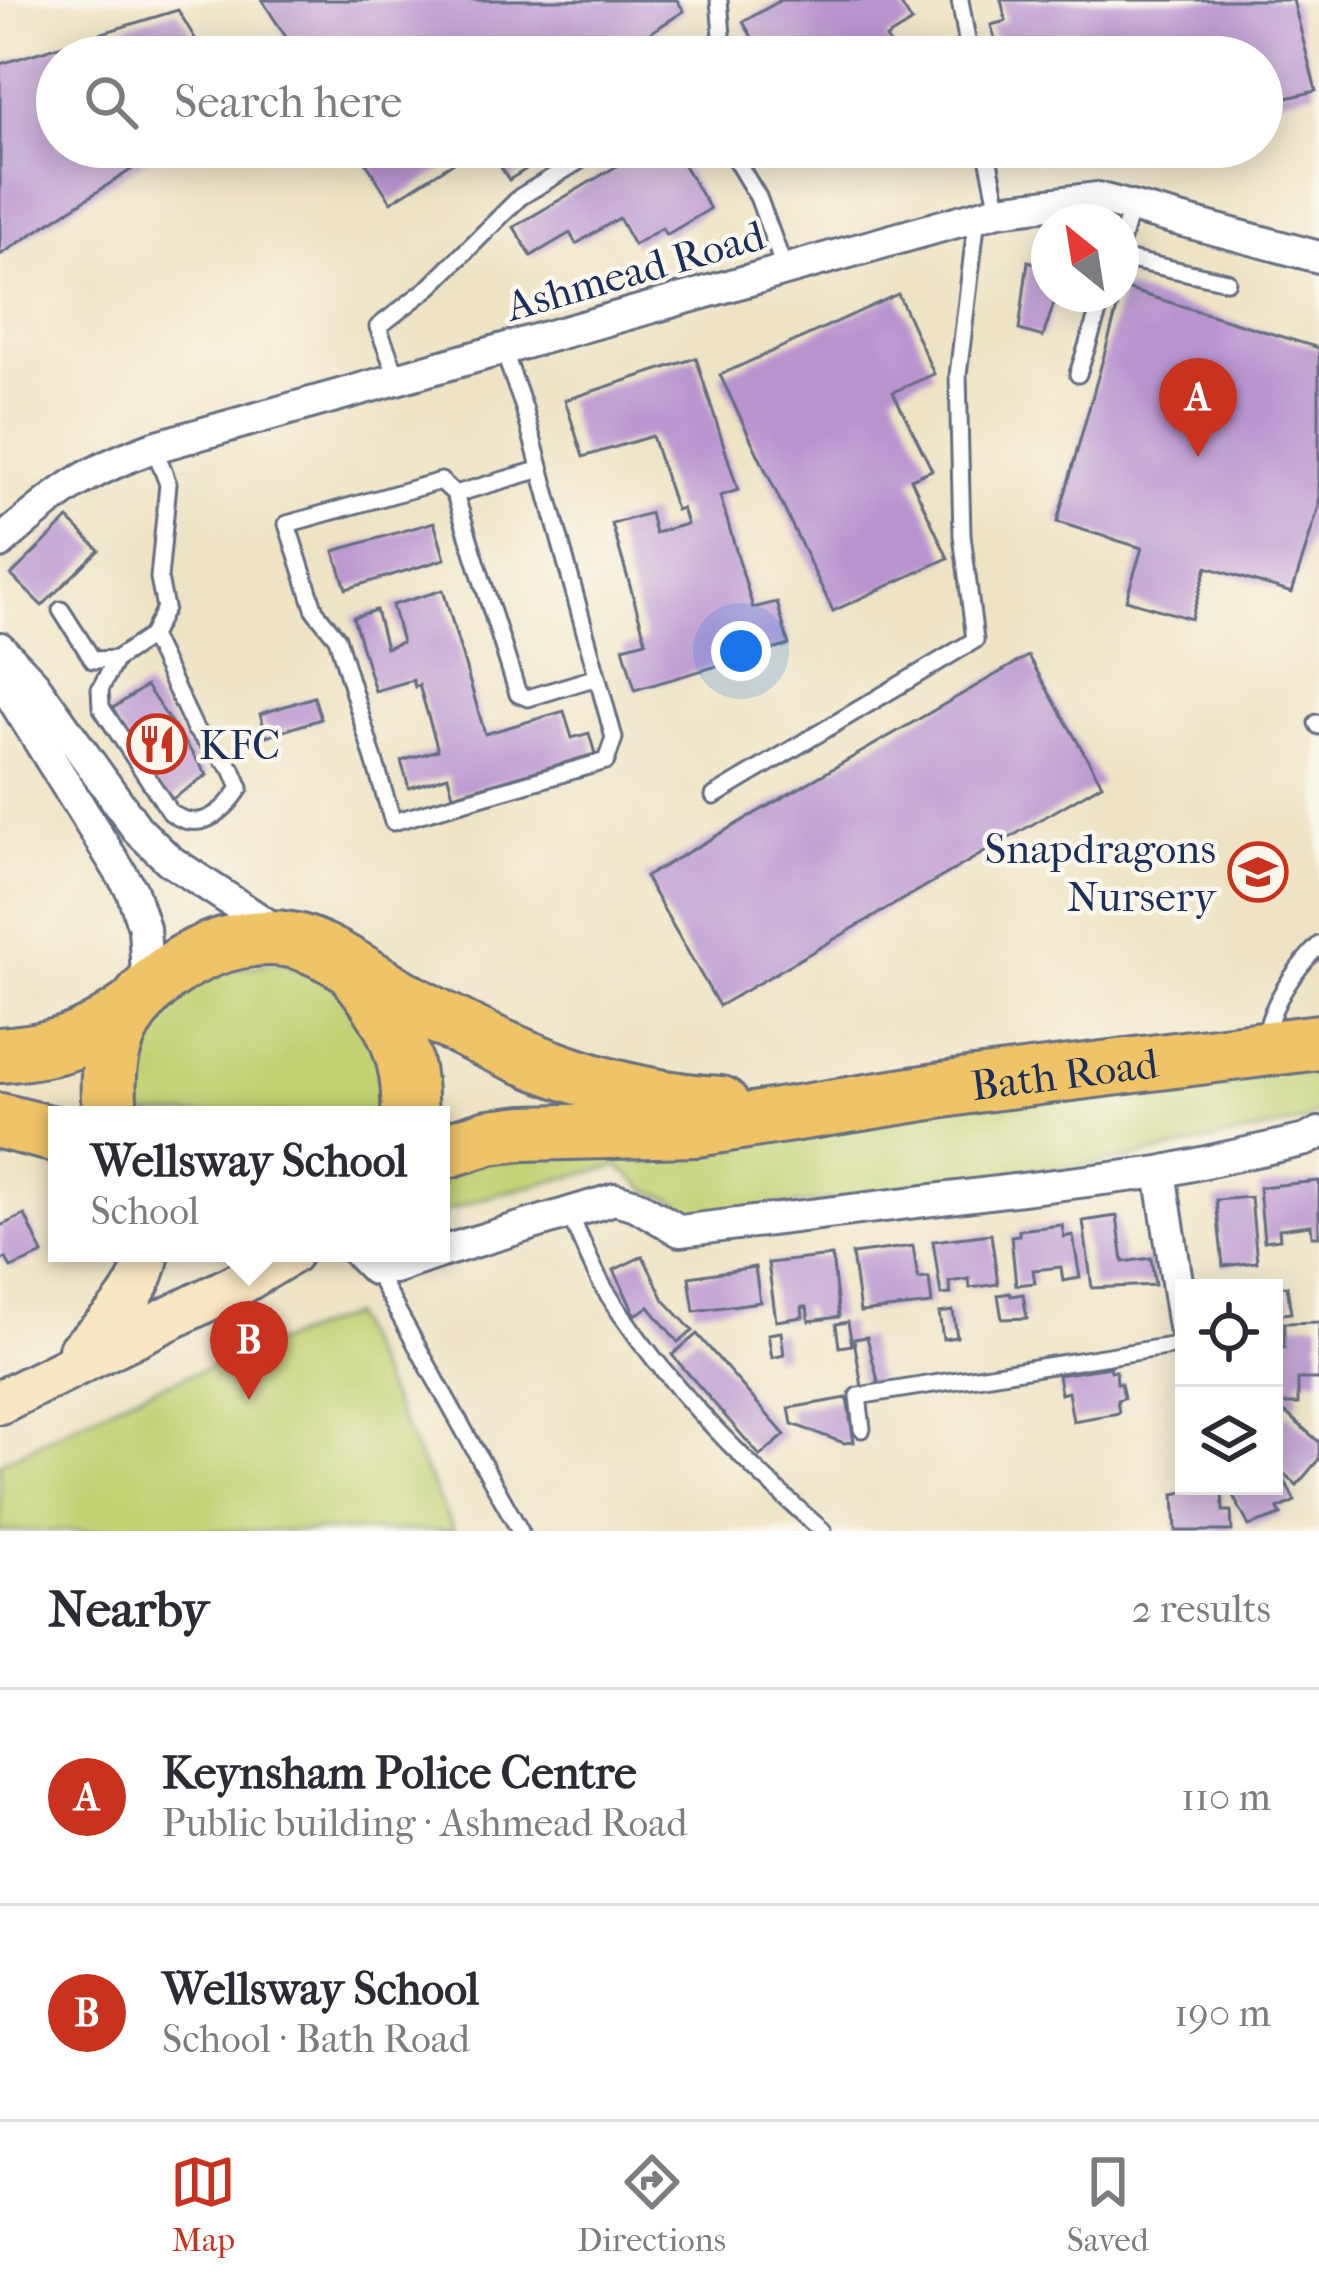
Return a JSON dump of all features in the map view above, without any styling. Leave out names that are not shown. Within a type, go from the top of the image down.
[{"type":"highway","points":[[0,1055],[53,1051],[98,1032],[199,954],[245,940],[291,940],[323,951],[484,1042],[595,1085],[694,1103],[813,1110]]},
{"type":"highway","points":[[355,972],[391,1021],[407,1059],[409,1106]]},
{"type":"highway","points":[[109,1106],[107,1079],[116,1041],[142,998]]},
{"type":"highway","name":"Bath Road","points":[[813,1110],[1319,1042]]},
{"type":"highway","points":[[450,1149],[523,1133],[696,1129],[813,1110]]},
{"type":"highway","points":[[0,1120],[48,1133]]},
{"type":"main road","points":[[48,1379],[113,1320],[144,1276],[146,1262]]},
{"type":"main road","points":[[0,1402],[275,1262]]},
{"type":"street","name":"Ashmead Road","points":[[1050,204],[1097,198],[1120,204]]},
{"type":"street","name":"Ashmead Road","points":[[0,543],[56,494],[97,468],[154,447],[988,212],[1031,206]]},
{"type":"street","name":"Ashmead Road","points":[[1139,209],[1319,257]]},
{"type":"street","points":[[0,648],[33,682],[137,829],[169,860],[291,940]]},
{"type":"street","points":[[0,678],[132,891],[144,928],[142,998]]},
{"type":"street","points":[[450,1250],[615,1199],[636,1204],[680,1231],[1160,1172],[1306,1140],[1319,1133]]},
{"type":"street","points":[[1160,1172],[1177,1279]]},
{"type":"street","points":[[370,1262],[394,1268],[412,1262]]},
{"type":"lane","points":[[719,0],[722,36]]},
{"type":"lane","points":[[960,0],[966,36]]},
{"type":"lane","points":[[398,379],[378,327],[430,286],[520,196],[567,168]]},
{"type":"lane","points":[[741,168],[758,197],[784,270]]},
{"type":"lane","points":[[714,796],[975,640],[962,535],[958,375],[988,212],[987,168]]},
{"type":"lane","points":[[1139,262],[1228,281]]},
{"type":"lane","points":[[1078,374],[1098,312]]},
{"type":"lane","points":[[504,352],[524,408],[614,738],[606,761],[393,822],[338,638],[315,611],[287,524],[441,481],[455,494],[518,694],[529,698],[597,677]]},
{"type":"lane","points":[[61,610],[93,661],[116,659],[151,636],[165,608],[159,578],[168,484],[154,447]]},
{"type":"lane","points":[[455,494],[538,470]]},
{"type":"lane","points":[[116,659],[100,689],[101,707],[170,812],[184,823],[203,822],[228,806],[240,788],[232,769],[188,719],[151,636]]},
{"type":"lane","points":[[1264,1049],[1268,1020],[1299,965],[1319,945]]},
{"type":"lane","points":[[568,1211],[602,1285],[653,1359],[773,1488],[823,1531]]},
{"type":"lane","points":[[367,1262],[520,1531]]},
{"type":"lane","points":[[862,1429],[858,1396],[1175,1345]]},
{"type":"green space","points":[[283,962],[337,985],[376,1028],[386,1106],[134,1106],[137,1051],[147,1028],[204,973]]},
{"type":"green space","points":[[1319,1061],[1319,1112],[1305,1121],[1126,1159],[879,1195],[692,1216],[678,1202],[647,1190],[618,1166],[496,1194],[450,1210],[450,1173],[481,1160]]},
{"type":"green space","points":[[350,1315],[454,1531],[0,1531],[0,1463],[128,1398]]},
{"type":"building","points":[[262,0],[677,0],[684,11],[645,36],[285,36]]},
{"type":"building","points":[[781,0],[898,0],[912,22],[889,36],[751,36],[743,22]]},
{"type":"building","points":[[1001,0],[1293,0],[1316,91],[1283,99],[1283,36],[994,36],[991,25],[1006,21]]},
{"type":"building","points":[[178,10],[193,36],[92,36]]},
{"type":"building","points":[[36,53],[36,168],[134,168],[0,255],[0,64]]},
{"type":"building","points":[[369,168],[445,168],[391,202]]},
{"type":"building","points":[[501,168],[528,168],[509,180]]},
{"type":"building","points":[[614,168],[686,168],[710,209],[666,235],[662,228],[634,245],[619,218],[576,244],[570,233],[531,256],[514,227]]},
{"type":"building","points":[[1028,261],[1031,312],[1051,312],[1043,337],[1019,330]]},
{"type":"building","points":[[1139,293],[1319,348],[1319,506],[1292,593],[1207,567],[1191,619],[1126,600],[1142,548],[1057,522],[1116,312],[1139,312]]},
{"type":"building","points":[[898,294],[934,374],[893,392],[932,470],[911,479],[948,558],[833,611],[720,375]]},
{"type":"building","points":[[696,358],[738,490],[720,496],[753,608],[777,602],[789,645],[635,690],[623,647],[646,641],[612,524],[650,513],[655,533],[687,524],[682,508],[676,510],[652,436],[583,457],[565,400]]},
{"type":"building","points":[[68,519],[99,550],[42,606],[11,575]]},
{"type":"building","points":[[434,522],[445,559],[346,589],[334,551]]},
{"type":"building","points":[[443,590],[485,734],[564,711],[572,738],[589,733],[595,754],[453,795],[448,776],[409,788],[401,761],[438,750],[419,685],[415,687],[413,680],[375,691],[353,617],[376,610],[386,648],[402,642],[392,605]]},
{"type":"building","points":[[1028,656],[1102,784],[719,1006],[645,877]]},
{"type":"building","name":"KFC","points":[[146,686],[207,775],[168,802],[107,712]]},
{"type":"building","points":[[314,697],[321,719],[267,736],[260,714]]},
{"type":"building","points":[[1319,1181],[1319,1236],[1312,1236],[1311,1225],[1279,1229],[1280,1239],[1264,1241],[1259,1187]]},
{"type":"building","points":[[1251,1197],[1257,1262],[1223,1266],[1216,1200]]},
{"type":"building","points":[[25,1215],[43,1254],[11,1268],[6,1258],[0,1261],[0,1226]]},
{"type":"building","points":[[1117,1216],[1123,1262],[1151,1258],[1155,1285],[1092,1288],[1083,1221]]},
{"type":"building","points":[[1062,1225],[1064,1237],[1073,1235],[1080,1278],[1063,1281],[1061,1267],[1033,1270],[1035,1283],[1016,1285],[1011,1236],[1019,1235],[1019,1230]]},
{"type":"building","points":[[991,1234],[998,1284],[970,1288],[969,1279],[949,1282],[951,1294],[941,1295],[933,1241]]},
{"type":"building","points":[[913,1246],[918,1279],[929,1278],[932,1304],[860,1312],[852,1254]]},
{"type":"building","points":[[643,1256],[664,1300],[693,1331],[678,1342],[649,1307],[635,1315],[614,1270]]},
{"type":"building","points":[[832,1256],[839,1317],[809,1321],[807,1307],[802,1307],[803,1317],[776,1321],[768,1263]]},
{"type":"building","points":[[755,1267],[760,1302],[694,1311],[689,1277]]},
{"type":"building","points":[[1283,1286],[1287,1286],[1291,1313],[1283,1314]]},
{"type":"building","points":[[1023,1294],[1027,1318],[1002,1319],[998,1295]]},
{"type":"building","points":[[953,1311],[957,1337],[943,1339],[939,1313]]},
{"type":"building","points":[[848,1322],[852,1345],[839,1347],[836,1324]]},
{"type":"building","points":[[1319,1322],[1319,1379],[1298,1379],[1298,1404],[1283,1404],[1284,1323]]},
{"type":"building","points":[[781,1332],[784,1355],[772,1358],[768,1334]]},
{"type":"building","points":[[697,1334],[785,1435],[760,1456],[672,1355]]},
{"type":"building","points":[[867,1337],[879,1385],[862,1387],[854,1339]]},
{"type":"building","points":[[1110,1367],[1116,1371],[1124,1398],[1117,1400],[1119,1413],[1073,1421],[1068,1392],[1061,1394],[1058,1375]]},
{"type":"building","points":[[847,1398],[854,1442],[844,1443],[792,1424],[789,1408]]},
{"type":"building","points":[[1286,1413],[1319,1442],[1319,1459],[1297,1485],[1283,1473]]},
{"type":"building","points":[[1283,1477],[1295,1501],[1278,1509],[1281,1515],[1249,1526],[1233,1495],[1283,1495]]},
{"type":"building","points":[[1174,1494],[1222,1495],[1223,1511],[1231,1511],[1232,1531],[1176,1531]]},
{"type":"place","name":"Keynsham Police Centre","points":[[1198,457]]},
{"type":"place","name":"KFC","points":[[157,744]]},
{"type":"place","name":"Snapdragons Nursery","points":[[1258,872]]},
{"type":"place","name":"Wellsway School","points":[[249,1400]]}]
